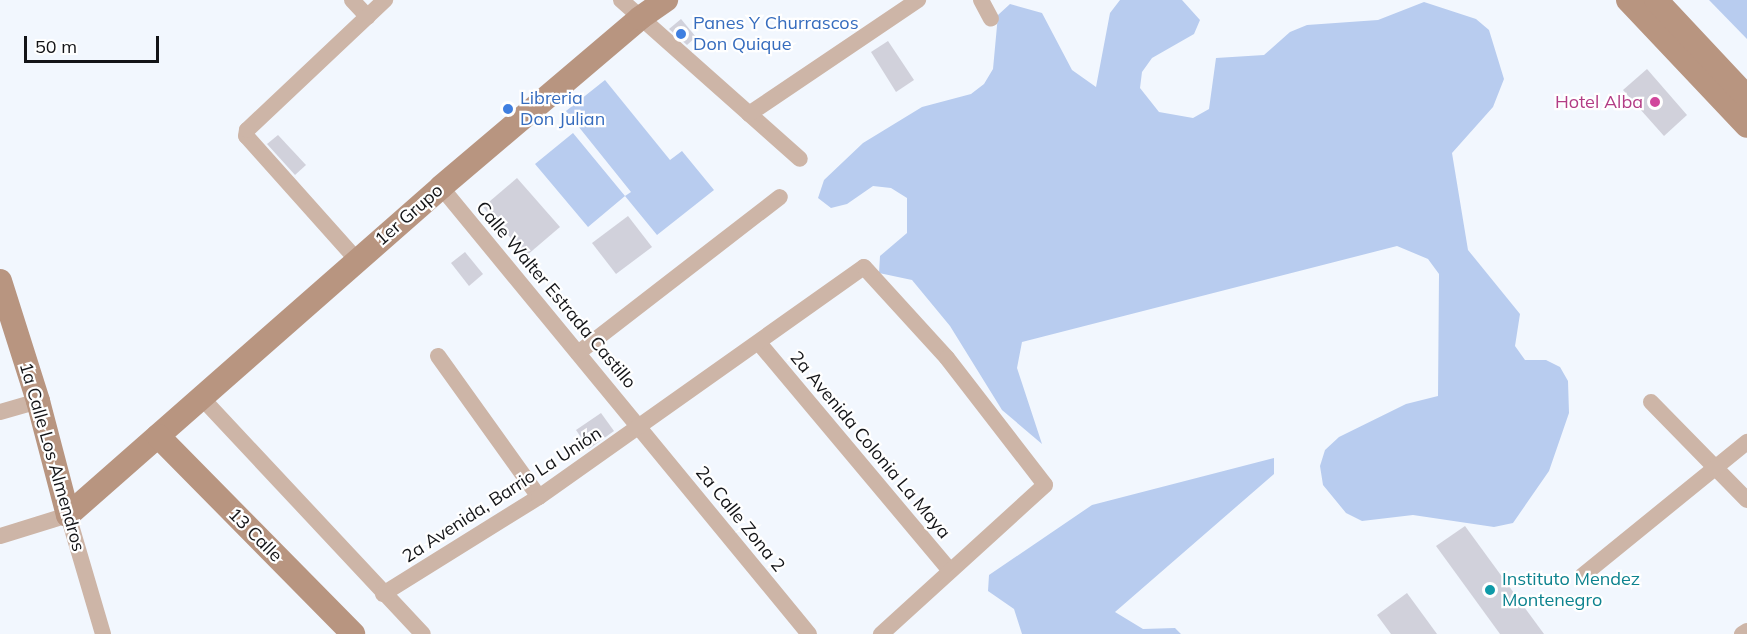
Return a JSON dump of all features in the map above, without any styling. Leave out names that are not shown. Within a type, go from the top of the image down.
[{"type":"street","points":[[352,0],[368,17]]},
{"type":"street","points":[[357,260],[246,136],[247,130],[385,0]]},
{"type":"street","points":[[621,0],[800,159]]},
{"type":"street","name":"1er Grupo","points":[[68,515],[200,396],[441,187],[640,18],[666,0]]},
{"type":"street","points":[[749,114],[918,0]]},
{"type":"street","points":[[981,0],[991,19]]},
{"type":"street","points":[[1628,0],[1747,126]]},
{"type":"street","points":[[1656,0],[1747,97]]},
{"type":"street","name":"Calle Walter Estrada Castillo","points":[[441,187],[641,428]]},
{"type":"street","points":[[578,352],[780,197]]},
{"type":"street","name":"2a Avenida, Barrio La Unión","points":[[383,594],[539,497],[641,428],[860,269],[869,270],[947,358],[1045,480],[1042,491],[950,572]]},
{"type":"street","name":"1a Calle Los Almendros","points":[[0,281],[8,337],[38,401],[98,632]]},
{"type":"street","name":"2a Avenida Colonia La Maya","points":[[759,343],[950,572]]},
{"type":"street","points":[[438,356],[539,497]]},
{"type":"street","points":[[200,396],[383,594],[423,634]]},
{"type":"street","points":[[0,412],[38,401]]},
{"type":"street","points":[[1651,402],[1747,500]]},
{"type":"street","name":"2a Calle Zona 2","points":[[641,428],[809,634]]},
{"type":"street","name":"13 Calle","points":[[158,436],[348,632]]},
{"type":"street","points":[[1582,576],[1747,442]]},
{"type":"street","points":[[0,536],[68,515]]},
{"type":"street","points":[[881,634],[950,572]]},
{"type":"street","points":[[1742,634],[1747,630]]},
{"type":"shaded area","points":[[1120,0],[1182,0],[1200,20],[1194,34],[1152,58],[1142,72],[1140,88],[1159,112],[1193,118],[1209,109],[1216,58],[1264,55],[1290,32],[1307,25],[1378,20],[1424,2],[1476,19],[1489,30],[1504,79],[1493,107],[1452,153],[1468,250],[1520,314],[1515,346],[1525,360],[1546,360],[1560,367],[1568,381],[1569,413],[1549,471],[1513,523],[1494,527],[1413,515],[1362,521],[1346,513],[1323,485],[1320,466],[1325,450],[1339,437],[1406,404],[1438,396],[1439,274],[1428,259],[1397,246],[1022,342],[1017,368],[1042,444],[1002,410],[950,326],[912,280],[879,273],[880,256],[907,233],[907,198],[891,188],[873,186],[847,204],[831,208],[818,198],[824,180],[863,143],[922,107],[971,94],[984,84],[993,69],[998,15],[1010,4],[1042,13],[1072,70],[1096,87],[1110,13]]},
{"type":"shaded area","points":[[1709,0],[1747,0],[1747,39]]},
{"type":"shaded area","points":[[605,80],[670,160],[682,151],[714,190],[657,235],[625,196],[631,192],[566,111]]},
{"type":"shaded area","points":[[573,133],[625,196],[588,227],[535,164]]},
{"type":"shaded area","points":[[1274,458],[1274,474],[1115,612],[1143,629],[1175,628],[1181,634],[1022,634],[1014,609],[988,591],[989,575],[1092,505]]},
{"type":"building","name":"Panes Y Churrascos Don Quique","points":[[681,19],[696,37],[687,45],[669,29]]},
{"type":"building","points":[[888,41],[914,80],[896,92],[871,52]]},
{"type":"building","name":"Hotel Alba","points":[[1647,69],[1687,115],[1664,136],[1623,90]]},
{"type":"building","points":[[278,135],[306,165],[295,175],[267,144]]},
{"type":"building","points":[[517,178],[560,227],[526,256],[483,207]]},
{"type":"building","points":[[628,216],[652,247],[616,274],[592,243]]},
{"type":"building","points":[[465,252],[483,274],[469,286],[451,263]]},
{"type":"building","points":[[601,413],[614,431],[589,449],[576,430]]},
{"type":"building","name":"Instituto Mendez Montenegro","points":[[1465,526],[1544,634],[1500,634],[1436,546]]},
{"type":"building","points":[[1407,593],[1437,634],[1391,634],[1377,615]]},
{"type":"place","name":"Panes Y Churrascos Don Quique","points":[[681,34]]},
{"type":"place","name":"Hotel Alba","points":[[1655,102]]},
{"type":"place","name":"Libreria Don Julian","points":[[508,109]]},
{"type":"place","name":"Instituto Mendez Montenegro","points":[[1490,590]]}]
